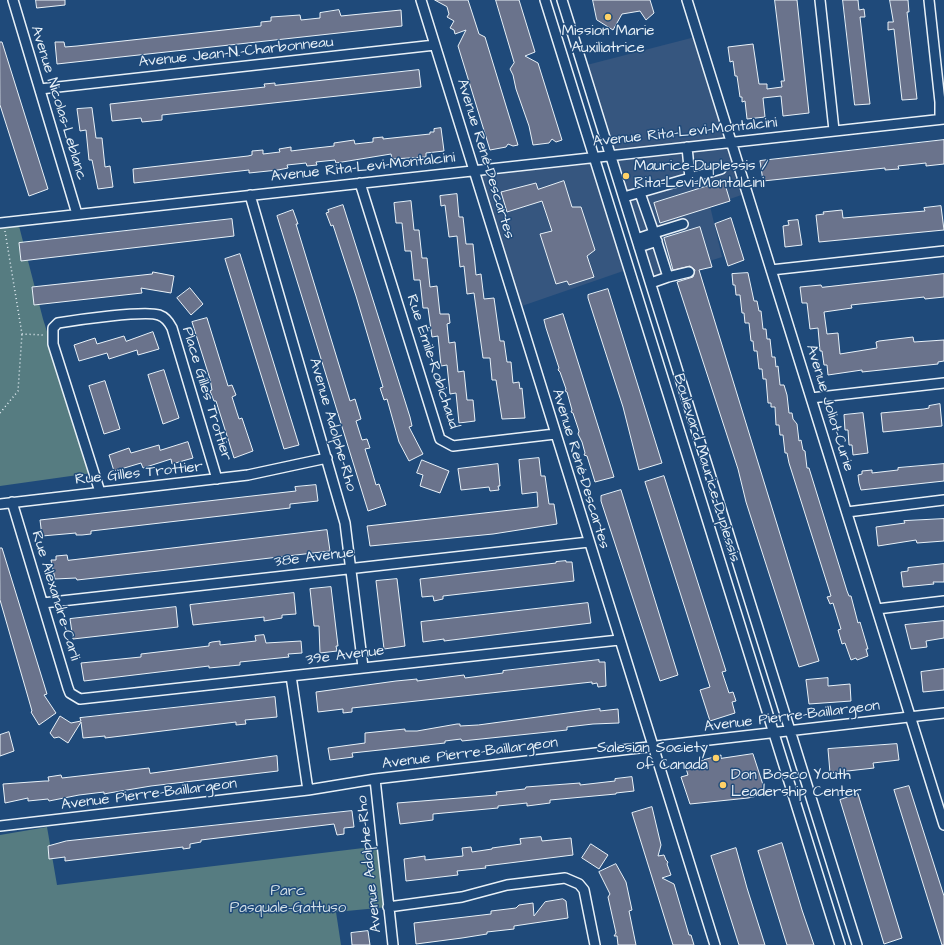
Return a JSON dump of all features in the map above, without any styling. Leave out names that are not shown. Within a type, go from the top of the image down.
[{"type":"street","name":"Avenue Nicolas-Leblanc","points":[[13,0],[77,214]]},
{"type":"street","name":"Avenue René-Descartes","points":[[421,0],[588,542],[715,945]]},
{"type":"street","name":"Boulevard Maurice-Duplessis","points":[[545,0],[840,945]]},
{"type":"street","name":"Boulevard Maurice-Duplessis","points":[[562,0],[612,156],[857,945]]},
{"type":"street","name":"Avenue Joliot-Curie","points":[[687,0],[944,824]]},
{"type":"street","points":[[820,0],[834,130]]},
{"type":"street","points":[[929,0],[942,119]]},
{"type":"street","name":"Avenue Jean-N.-Charbonneau","points":[[40,89],[435,45]]},
{"type":"street","name":"Avenue Rita-Levi-Montalcini","points":[[2,222],[942,119]]},
{"type":"street","points":[[687,147],[690,178]]},
{"type":"street","points":[[624,198],[721,169]]},
{"type":"street","name":"Rue Émile-Robichaud","points":[[360,183],[440,438],[445,443],[457,446],[555,434]]},
{"type":"street","points":[[640,193],[656,237],[668,278]]},
{"type":"street","name":"Avenue Adolphe-Rho","points":[[250,195],[345,523],[363,667]]},
{"type":"street","points":[[638,243],[656,237],[683,224]]},
{"type":"street","points":[[771,270],[944,251]]},
{"type":"street","points":[[651,283],[689,272]]},
{"type":"street","name":"Place Gilles Trottier","points":[[52,335],[53,328],[58,323],[67,321],[149,313],[161,315],[167,320],[172,328],[217,479]]},
{"type":"street","points":[[52,335],[100,492]]},
{"type":"street","points":[[811,398],[944,383]]},
{"type":"street","name":"Rue Gilles Trottier","points":[[0,504],[217,479],[272,471],[327,458]]},
{"type":"street","points":[[847,512],[944,500]]},
{"type":"street","name":"Rue Alexandre-Carli","points":[[12,502],[68,688],[74,697]]},
{"type":"street","name":"38e Avenue","points":[[43,603],[588,542]]},
{"type":"street","points":[[877,609],[944,601]]},
{"type":"street","name":"39e Avenue","points":[[74,697],[85,699],[363,667],[619,640]]},
{"type":"street","points":[[292,676],[308,790]]},
{"type":"street","name":"Avenue Pierre-Baillargeon","points":[[0,826],[308,790],[375,779],[774,734],[944,713]]},
{"type":"street","name":"Avenue Adolphe-Rho","points":[[375,779],[393,945]]},
{"type":"street","points":[[388,907],[462,897],[507,886],[565,878],[579,884],[584,890],[595,945]]},
{"type":"path","points":[[0,412],[18,391],[22,334],[2,222]]},
{"type":"path","points":[[22,334],[52,335]]},
{"type":"shaded area","points":[[699,36],[747,193],[710,206],[722,257],[650,280],[583,66]]},
{"type":"shaded area","points":[[595,158],[629,269],[516,308],[473,170]]},
{"type":"green space","points":[[19,226],[43,319],[92,473],[0,486],[0,227]]},
{"type":"green space","name":"Parc Pasquale-Gattuso","points":[[47,827],[57,885],[380,846],[388,907],[336,912],[341,945],[0,945],[0,835]]},
{"type":"building","points":[[36,0],[65,0],[65,5],[37,8]]},
{"type":"building","points":[[435,0],[468,0],[479,34],[485,37],[518,145],[513,146],[508,144],[506,147],[490,150],[458,46],[466,30],[455,34],[454,30],[450,28],[454,21],[447,17],[449,14],[447,7]]},
{"type":"building","points":[[496,0],[519,0],[535,52],[525,56],[538,63],[562,140],[556,142],[552,139],[549,143],[533,145],[529,126],[510,69],[514,63]]},
{"type":"building","name":"Mission Marie Auxiliatrice","points":[[593,0],[650,0],[654,13],[646,20],[640,11],[622,14],[613,30],[597,20]]},
{"type":"building","points":[[775,0],[797,0],[809,113],[783,116],[781,96],[763,98],[765,117],[747,119],[745,101],[742,102],[742,97],[740,97],[737,76],[735,76],[733,61],[730,62],[728,47],[753,44],[759,84],[767,84],[767,89],[782,87],[781,81],[784,81]]},
{"type":"building","points":[[843,0],[858,0],[859,10],[864,9],[865,17],[860,17],[870,104],[855,105]]},
{"type":"building","points":[[890,0],[908,0],[909,12],[907,12],[917,99],[902,100],[894,29],[888,30],[888,22],[893,22]]},
{"type":"building","points":[[339,10],[341,16],[401,10],[402,26],[57,64],[55,42],[64,42],[65,47],[261,26],[261,22],[271,21],[271,17],[300,15],[301,20],[320,18],[320,13]]},
{"type":"building","points":[[0,42],[2,42],[48,189],[29,196],[0,105]]},
{"type":"building","points":[[419,70],[421,87],[162,115],[162,120],[142,122],[141,118],[112,121],[110,104],[265,87],[264,84],[275,83],[275,85]]},
{"type":"building","points":[[92,108],[96,138],[102,138],[105,167],[110,166],[113,187],[98,189],[92,160],[89,160],[86,130],[80,131],[77,109]]},
{"type":"building","points":[[441,128],[444,151],[426,153],[426,157],[392,159],[391,154],[336,163],[335,160],[316,162],[317,165],[307,166],[306,163],[287,165],[288,168],[278,170],[249,173],[249,170],[134,183],[133,169],[248,156],[252,155],[252,151],[263,150],[263,154],[280,152],[279,149],[291,147],[291,151],[334,146],[334,143],[354,140],[355,144],[373,142],[373,138],[383,137],[383,139],[430,134],[430,132],[434,132],[434,129]]},
{"type":"building","points":[[944,140],[944,164],[926,166],[926,163],[898,166],[899,169],[885,170],[885,168],[763,181],[760,161]]},
{"type":"building","points":[[564,181],[572,207],[581,207],[595,250],[587,256],[594,277],[569,285],[567,281],[556,284],[540,234],[552,231],[542,201],[507,212],[501,192],[536,183],[538,189]]},
{"type":"building","points":[[724,181],[730,201],[660,223],[654,203]]},
{"type":"building","points":[[457,194],[459,217],[463,217],[466,244],[473,244],[476,275],[481,274],[484,299],[494,298],[500,341],[504,341],[507,362],[511,362],[513,383],[519,382],[520,389],[522,388],[525,418],[502,419],[496,380],[492,380],[490,358],[483,358],[474,293],[467,294],[464,266],[460,267],[457,236],[449,237],[445,205],[441,206],[440,196]]},
{"type":"building","points":[[411,201],[414,230],[419,230],[422,258],[427,258],[430,287],[437,286],[440,314],[449,314],[450,323],[447,324],[449,343],[455,342],[458,372],[464,371],[467,400],[473,400],[475,421],[459,423],[456,393],[450,394],[447,365],[441,366],[438,336],[432,337],[428,308],[423,308],[420,280],[414,280],[411,251],[405,251],[402,223],[396,223],[394,203]]},
{"type":"building","points":[[343,205],[410,417],[412,426],[409,427],[423,454],[409,461],[399,442],[387,399],[384,400],[380,388],[383,387],[356,296],[333,225],[331,226],[326,213],[329,212],[328,210]]},
{"type":"building","points":[[941,206],[944,230],[819,242],[816,215],[824,214],[823,212],[842,210],[843,218],[925,211],[924,208]]},
{"type":"building","points":[[293,210],[350,401],[355,399],[361,419],[356,421],[362,440],[367,439],[370,448],[365,449],[376,485],[379,484],[386,505],[368,511],[277,216]]},
{"type":"building","points":[[731,218],[744,260],[728,266],[715,224]]},
{"type":"building","points":[[232,219],[234,236],[21,261],[19,243]]},
{"type":"building","points":[[798,220],[802,245],[785,247],[783,226],[789,225],[788,221]]},
{"type":"building","points":[[700,227],[712,267],[699,270],[819,661],[799,667],[746,502],[738,469],[677,282],[693,277],[695,270],[690,266],[673,270],[664,238]]},
{"type":"building","points":[[240,254],[299,445],[284,449],[225,259]]},
{"type":"building","points":[[153,272],[174,276],[171,293],[141,288],[142,293],[34,305],[32,287],[152,274]]},
{"type":"building","points":[[748,273],[754,301],[757,301],[759,311],[761,311],[763,329],[766,329],[767,339],[770,339],[772,357],[775,357],[776,367],[778,366],[780,385],[784,385],[789,413],[792,413],[793,419],[797,424],[799,441],[801,440],[803,450],[805,451],[807,468],[809,468],[847,591],[849,596],[851,596],[858,623],[860,622],[868,649],[866,649],[868,656],[857,660],[856,658],[851,660],[845,643],[842,644],[838,630],[841,629],[833,603],[830,604],[827,597],[831,596],[787,453],[785,453],[783,435],[780,435],[779,425],[776,425],[775,407],[771,407],[771,403],[768,403],[766,379],[763,379],[762,369],[759,369],[757,351],[754,351],[753,341],[751,341],[749,323],[745,323],[744,313],[742,313],[740,295],[736,295],[735,285],[733,285],[732,274]]},
{"type":"building","points":[[944,274],[944,297],[925,299],[924,297],[851,305],[852,308],[824,312],[827,334],[838,333],[840,354],[877,348],[876,342],[879,341],[913,337],[914,342],[944,340],[944,361],[938,362],[938,364],[862,372],[862,370],[828,375],[827,365],[824,365],[822,351],[820,351],[818,328],[810,329],[807,303],[802,303],[800,287],[821,285],[822,287]]},
{"type":"building","points":[[190,288],[203,304],[191,315],[177,298]]},
{"type":"building","points":[[608,289],[662,463],[639,470],[623,407],[588,298],[588,295]]},
{"type":"building","points":[[563,314],[614,477],[595,482],[587,456],[584,455],[585,453],[582,442],[578,434],[579,431],[573,413],[571,412],[572,410],[567,392],[565,391],[566,389],[558,370],[559,368],[544,320]]},
{"type":"building","points":[[207,318],[228,386],[232,385],[236,395],[232,397],[239,419],[242,418],[253,451],[234,458],[216,401],[214,401],[210,391],[212,390],[210,379],[192,322]]},
{"type":"building","points":[[153,332],[159,349],[138,355],[137,350],[109,359],[107,353],[79,361],[74,345],[95,338],[97,344],[124,336],[126,341]]},
{"type":"building","points":[[164,370],[179,418],[163,424],[148,375]]},
{"type":"building","points":[[105,381],[120,429],[104,434],[89,386]]},
{"type":"building","points":[[940,404],[942,426],[883,432],[881,413],[924,409],[929,408],[929,406]]},
{"type":"building","points":[[863,413],[868,453],[853,455],[852,445],[849,445],[848,430],[845,430],[844,415]]},
{"type":"building","points":[[188,442],[193,458],[172,464],[171,459],[143,468],[141,463],[114,471],[109,455],[129,448],[131,453],[159,445],[160,450]]},
{"type":"building","points":[[539,458],[541,476],[545,476],[549,504],[554,504],[557,524],[493,534],[370,546],[367,526],[538,507],[537,492],[522,494],[519,460]]},
{"type":"building","points":[[422,460],[449,471],[440,493],[420,486],[423,475],[417,473]]},
{"type":"building","points":[[498,464],[499,490],[490,491],[489,487],[461,490],[458,469]]},
{"type":"building","points":[[944,464],[944,481],[861,490],[859,483],[858,475],[862,474],[862,471],[872,470],[872,473],[898,470],[898,468]]},
{"type":"building","points":[[664,476],[726,671],[722,672],[729,693],[733,692],[736,701],[732,702],[735,713],[710,721],[700,690],[710,687],[645,482]]},
{"type":"building","points":[[316,485],[318,501],[290,504],[290,508],[91,531],[91,534],[76,535],[76,533],[42,536],[40,520],[296,491],[295,487]]},
{"type":"building","points":[[621,490],[678,675],[660,681],[601,501],[601,496]]},
{"type":"building","points":[[944,519],[944,541],[917,543],[916,540],[878,546],[876,527],[905,523],[904,521]]},
{"type":"building","points":[[327,530],[330,551],[77,580],[76,578],[55,579],[51,560],[56,560],[56,556],[67,555],[68,560]]},
{"type":"building","points":[[0,548],[2,548],[47,694],[44,695],[56,713],[39,725],[31,712],[32,711],[0,600]]},
{"type":"building","points":[[566,561],[572,562],[574,581],[443,596],[443,599],[434,601],[433,596],[422,597],[420,579]]},
{"type":"building","points":[[944,564],[944,582],[933,582],[934,584],[903,587],[901,572],[908,571],[908,568]]},
{"type":"building","points":[[397,579],[405,646],[384,649],[376,581]]},
{"type":"building","points":[[331,587],[338,646],[336,646],[337,651],[320,653],[319,626],[314,626],[310,589]]},
{"type":"building","points":[[294,593],[296,614],[282,615],[282,618],[264,621],[264,617],[193,625],[190,605]]},
{"type":"building","points":[[588,603],[591,623],[444,641],[444,639],[423,642],[421,622]]},
{"type":"building","points":[[176,607],[178,627],[73,639],[70,619]]},
{"type":"building","points":[[944,621],[944,638],[926,641],[927,647],[911,649],[905,625]]},
{"type":"building","points":[[264,635],[266,643],[301,641],[302,653],[288,654],[289,657],[240,662],[240,665],[209,668],[209,666],[84,681],[81,663],[141,657],[141,654],[209,646],[209,643],[212,642],[220,641],[220,645],[256,641],[255,636]]},
{"type":"building","points":[[599,660],[599,662],[605,662],[606,686],[598,687],[597,683],[592,684],[592,682],[352,708],[352,712],[343,713],[343,709],[318,712],[316,692],[417,679],[417,681],[464,675],[465,678],[503,673],[503,671]]},
{"type":"building","points":[[944,669],[944,690],[923,692],[921,672]]},
{"type":"building","points":[[828,678],[828,686],[850,684],[851,701],[809,704],[806,680]]},
{"type":"building","points":[[275,697],[277,717],[245,720],[246,724],[236,725],[236,722],[105,738],[105,736],[83,738],[81,722],[68,743],[59,737],[54,738],[50,733],[60,716],[71,723],[81,721],[80,718]]},
{"type":"building","points":[[600,709],[600,711],[618,709],[619,723],[593,724],[567,727],[567,730],[462,741],[461,739],[445,741],[445,743],[352,753],[353,757],[330,760],[328,748],[365,743],[365,733],[405,729],[405,731],[417,731],[457,724],[460,724],[460,726],[478,725]]},
{"type":"building","points":[[9,732],[14,751],[0,756],[0,735]]},
{"type":"building","points":[[897,744],[899,760],[873,763],[874,768],[830,773],[828,749]]},
{"type":"building","name":"Don Bosco Youth Leadership Center","points":[[753,754],[766,794],[748,798],[690,804],[681,777],[688,775],[685,765],[721,755],[721,758]]},
{"type":"building","points":[[277,756],[278,771],[151,786],[104,794],[104,792],[79,795],[49,801],[48,799],[28,801],[28,798],[5,803],[3,784],[49,781],[48,777],[61,775],[62,778],[149,768],[150,773]]},
{"type":"building","points":[[632,777],[634,791],[550,800],[550,803],[527,806],[527,803],[498,806],[498,808],[433,814],[433,820],[400,824],[397,803],[497,795],[496,792],[525,789],[526,787],[580,783],[580,785],[615,781],[615,779]]},
{"type":"building","points":[[909,786],[944,896],[944,945],[942,945],[894,790]]},
{"type":"building","points":[[858,794],[902,938],[884,944],[840,800]]},
{"type":"building","points":[[652,807],[661,845],[658,856],[664,855],[668,862],[667,864],[671,875],[662,878],[674,884],[689,935],[691,935],[694,945],[673,945],[632,813]]},
{"type":"building","points":[[352,811],[354,827],[344,828],[344,834],[337,835],[334,824],[201,840],[201,842],[190,844],[190,848],[183,849],[183,847],[65,861],[65,857],[49,859],[48,846],[66,841]]},
{"type":"building","points":[[541,837],[542,841],[571,838],[573,855],[485,866],[486,868],[457,871],[458,875],[406,881],[404,859],[425,856],[425,860],[463,856],[462,848],[471,847],[472,852],[521,844],[520,839]]},
{"type":"building","points":[[782,843],[814,945],[787,945],[758,851]]},
{"type":"building","points":[[591,844],[608,855],[599,869],[582,858]]},
{"type":"building","points":[[736,848],[765,945],[739,945],[711,856]]},
{"type":"building","points":[[616,864],[626,882],[632,910],[629,911],[636,945],[618,945],[617,936],[614,936],[616,933],[608,897],[610,894],[599,872]]},
{"type":"building","points":[[563,899],[566,901],[568,918],[514,926],[514,929],[487,932],[487,934],[416,944],[414,923],[491,914],[491,911],[516,908],[519,905],[533,903],[534,916],[545,902]]},
{"type":"building","points":[[368,931],[370,945],[352,945],[351,933]]},
{"type":"place","name":"Mission Marie Auxiliatrice","points":[[608,17]]},
{"type":"place","name":"Maurice-Duplessis / Rita-Levi-Montalcini","points":[[626,176]]},
{"type":"place","name":"Salesian Society of Canada","points":[[716,758]]},
{"type":"place","name":"Don Bosco Youth Leadership Center","points":[[723,785]]}]
